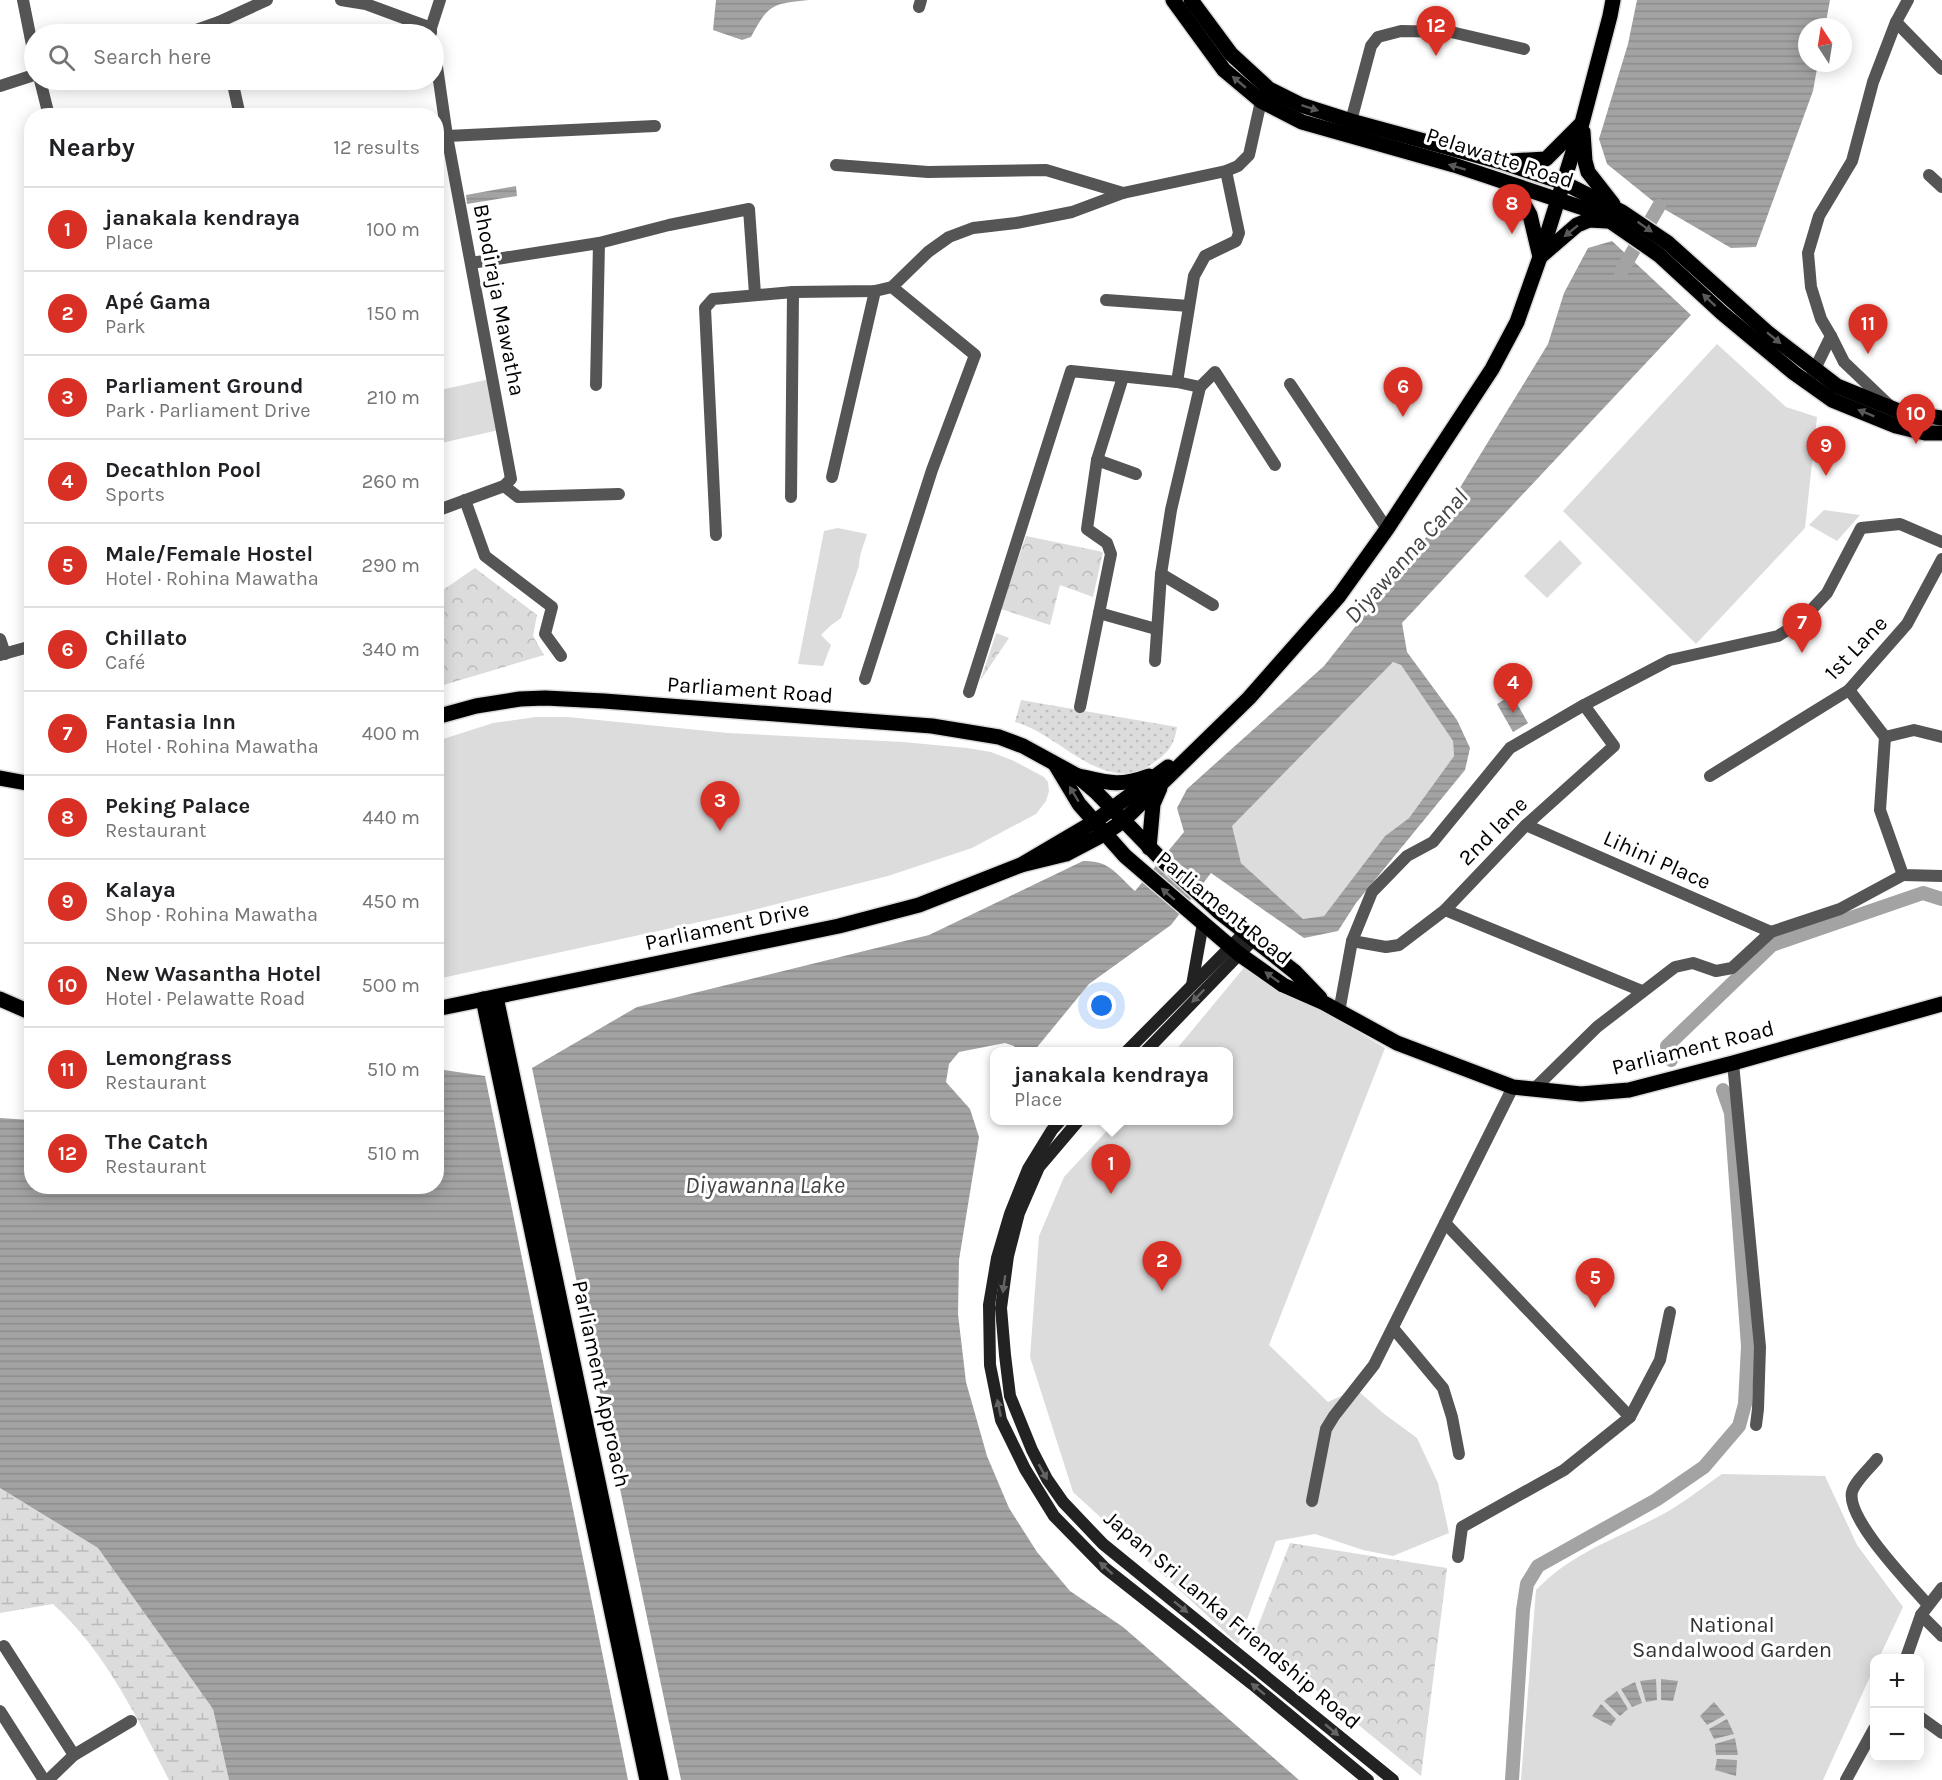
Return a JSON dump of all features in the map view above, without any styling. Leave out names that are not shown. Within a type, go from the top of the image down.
[{"type":"main road","name":"Pelawatte Road","points":[[1191,0],[1265,95],[1501,162],[1564,183],[1663,249],[1768,333],[1832,400],[1896,426],[1924,433],[1942,433]]},
{"type":"main road","points":[[1099,828],[1118,816],[1162,778],[1249,698],[1339,596],[1387,529],[1492,369],[1517,322],[1540,257],[1582,123],[1613,0]]},
{"type":"main road","name":"Pelawatte Road","points":[[1178,2],[1224,70],[1265,95],[1302,122],[1454,165],[1586,209],[1616,216]]},
{"type":"main road","points":[[1501,162],[1546,159],[1582,123]]},
{"type":"main road","points":[[1540,257],[1577,225],[1589,220],[1616,216],[1588,172],[1582,123]]},
{"type":"main road","points":[[1513,185],[1530,215],[1540,257]]},
{"type":"main road","name":"Pelawatte Road","points":[[1811,377],[1893,409],[1942,418]]},
{"type":"main road","name":"Parliament Road","points":[[444,715],[476,706],[520,699],[545,698],[962,730],[999,737],[1014,742],[1076,775],[1154,853],[1218,910],[1295,972],[1324,1003]]},
{"type":"main road","name":"Parliament Road","points":[[1055,764],[1079,804],[1125,856],[1198,919],[1283,985],[1324,1003],[1396,1043],[1513,1087],[1581,1094],[1629,1090],[1942,1004]]},
{"type":"main road","points":[[1076,775],[1110,783],[1130,783],[1162,778]]},
{"type":"main road","points":[[0,778],[24,782]]},
{"type":"main road","points":[[1154,853],[1154,804],[1162,778]]},
{"type":"main road","name":"Parliament Drive","points":[[1021,864],[1066,854],[1099,828]]},
{"type":"main road","name":"Parliament Drive","points":[[444,1007],[839,926],[919,905],[1021,864],[1099,828]]},
{"type":"main road","points":[[1066,854],[1096,848],[1125,856]]},
{"type":"main road","points":[[1192,986],[1198,919]]},
{"type":"main road","points":[[1149,1047],[1249,935]]},
{"type":"main road","points":[[1131,1047],[1192,986],[1235,949]]},
{"type":"main road","name":"Parliament Approach","points":[[490,998],[647,1780]]},
{"type":"main road","name":"Parliament Approach","points":[[490,998],[661,1780]]},
{"type":"main road","points":[[0,999],[24,1010]]},
{"type":"main road","name":"Japan Sri Lanka Friendship Road","points":[[1056,1125],[1028,1169],[1010,1214],[997,1258],[989,1305],[990,1365],[1001,1420],[1025,1468],[1054,1516],[1106,1568],[1368,1780]]},
{"type":"main road","name":"Japan Sri Lanka Friendship Road","points":[[1075,1125],[1039,1167],[1019,1213],[1008,1256],[1001,1308],[1010,1396],[1032,1450],[1047,1479],[1063,1502],[1103,1544],[1392,1780]]},
{"type":"street","points":[[23,0],[28,24]]},
{"type":"street","points":[[227,24],[267,0]]},
{"type":"street","points":[[341,0],[366,4],[414,24]]},
{"type":"street","points":[[433,24],[440,0]]},
{"type":"street","points":[[1893,409],[1844,362],[1821,319],[1811,287],[1808,253],[1819,216],[1852,161],[1873,82],[1896,22],[1908,0]]},
{"type":"street","points":[[1896,22],[1942,69]]},
{"type":"street","points":[[1351,121],[1371,46],[1378,37],[1401,31],[1451,32],[1524,49]]},
{"type":"street","points":[[0,86],[24,78]]},
{"type":"street","points":[[42,90],[47,108]]},
{"type":"street","points":[[234,90],[238,108]]},
{"type":"street","name":"Bhodiraja Mawatha","points":[[440,90],[443,108]]},
{"type":"street","points":[[716,535],[705,308],[713,299],[793,292],[875,291],[892,287],[928,252],[949,237],[973,228],[1072,213],[1123,192],[1226,171],[1238,165],[1249,155],[1265,95]]},
{"type":"street","name":"Bhodiraja Mawatha","points":[[444,115],[512,479],[504,486]]},
{"type":"street","points":[[447,136],[655,126]]},
{"type":"street","points":[[836,165],[928,171],[1046,170],[1123,192]]},
{"type":"street","points":[[1177,382],[1194,276],[1205,256],[1236,241],[1239,233],[1226,171]]},
{"type":"street","points":[[1929,175],[1942,187]]},
{"type":"street","points":[[471,263],[599,243],[669,225],[749,209],[755,294]]},
{"type":"street","points":[[596,386],[599,243]]},
{"type":"street","points":[[865,679],[932,470],[975,355],[892,287]]},
{"type":"street","points":[[832,477],[875,291]]},
{"type":"street","points":[[791,497],[793,292]]},
{"type":"street","points":[[1106,300],[1189,306]]},
{"type":"street","points":[[1811,377],[1831,336]]},
{"type":"street","points":[[969,692],[1071,371],[1177,382],[1200,387]]},
{"type":"street","points":[[1155,661],[1161,574],[1171,510],[1200,387],[1215,372],[1275,465]]},
{"type":"street","points":[[1080,706],[1111,554],[1107,543],[1087,530],[1097,460],[1123,377]]},
{"type":"street","points":[[1290,384],[1387,529]]},
{"type":"street","points":[[1097,460],[1136,474]]},
{"type":"street","points":[[444,508],[504,486],[518,497],[619,494]]},
{"type":"street","points":[[465,500],[485,556],[552,608],[545,634],[561,656]]},
{"type":"street","points":[[1339,1012],[1352,941],[1372,892],[1407,856],[1433,842],[1510,748],[1584,705],[1670,660],[1778,636],[1800,622],[1827,593],[1862,528],[1900,524],[1942,542]]},
{"type":"street","name":"1st Lane","points":[[1710,776],[1849,690],[1907,624],[1942,559]]},
{"type":"street","points":[[1161,574],[1213,605]]},
{"type":"street","points":[[1099,613],[1156,629]]},
{"type":"street","points":[[0,639],[2,655],[24,648]]},
{"type":"street","points":[[1849,690],[1885,737],[1880,810],[1903,875]]},
{"type":"street","name":"2nd lane","points":[[1352,941],[1386,947],[1399,945],[1445,910],[1526,825],[1614,746],[1584,705]]},
{"type":"street","points":[[1885,737],[1914,730],[1942,738]]},
{"type":"street","name":"Lihini Place","points":[[1526,825],[1771,932]]},
{"type":"street","points":[[1534,1089],[1598,1026],[1675,967],[1693,963],[1716,971],[1732,968],[1771,932],[1840,909],[1903,875],[1942,876]]},
{"type":"street","points":[[1445,910],[1642,991]]},
{"type":"street","points":[[1733,1063],[1760,1347],[1756,1425]]},
{"type":"street","points":[[1312,1501],[1326,1430],[1334,1416],[1374,1365],[1513,1087]]},
{"type":"street","points":[[1444,1223],[1630,1417]]},
{"type":"street","points":[[1458,1557],[1462,1527],[1564,1470],[1630,1417],[1660,1360],[1670,1312]]},
{"type":"street","points":[[1393,1328],[1443,1388],[1452,1417],[1459,1454]]},
{"type":"street","points":[[1877,1459],[1853,1489],[1852,1496],[1857,1513],[1868,1535],[1942,1636]]},
{"type":"street","points":[[1908,1654],[1925,1610],[1942,1588]]},
{"type":"street","points":[[4,1646],[74,1755]]},
{"type":"street","points":[[0,1711],[44,1780]]},
{"type":"street","points":[[1924,1720],[1942,1733]]},
{"type":"street","points":[[48,1780],[74,1755],[131,1721]]},
{"type":"street","points":[[1846,1780],[1870,1738]]},
{"type":"green space","points":[[1717,344],[1786,407],[1817,417],[1805,528],[1696,644],[1563,511]]},
{"type":"green space","points":[[490,379],[499,430],[444,442],[444,389]]},
{"type":"green space","points":[[1824,510],[1860,515],[1837,541],[1809,525]]},
{"type":"green space","points":[[838,528],[867,534],[859,566],[841,618],[821,635],[831,645],[823,666],[798,664],[824,531]]},
{"type":"green space","points":[[1026,536],[1103,552],[1093,597],[1060,585],[1050,625],[1001,609]]},
{"type":"green space","points":[[1560,540],[1582,563],[1547,598],[1524,576]]},
{"type":"green space","points":[[475,568],[537,615],[533,636],[544,655],[444,685],[444,589]]},
{"type":"green space","points":[[996,634],[1009,638],[980,681]]},
{"type":"green space","points":[[1393,662],[1401,665],[1453,741],[1454,756],[1409,818],[1385,836],[1324,916],[1303,919],[1241,863],[1231,826]]},
{"type":"green space","points":[[1021,700],[1177,727],[1176,734],[1169,749],[1152,764],[1134,772],[1117,773],[1082,760],[1032,728],[1015,722]]},
{"type":"green space","points":[[536,717],[568,717],[728,733],[903,742],[967,748],[991,752],[1014,761],[1044,777],[1048,782],[1049,791],[1046,801],[1036,814],[972,848],[888,876],[741,913],[444,977],[444,739],[493,723]]},
{"type":"green space","points":[[1247,964],[1281,990],[1321,1010],[1385,1048],[1269,1345],[1328,1402],[1356,1389],[1383,1413],[1417,1438],[1438,1483],[1449,1533],[1393,1556],[1363,1550],[1315,1534],[1276,1541],[1238,1644],[1073,1492],[1030,1357],[1039,1236],[1064,1177],[1112,1125],[1233,1125],[1233,1047],[1178,1047]]},
{"type":"green space","name":"National Sandalwood Garden","points":[[1722,1474],[1825,1476],[1857,1545],[1903,1607],[1881,1654],[1870,1654],[1870,1677],[1823,1780],[1521,1780],[1536,1590],[1551,1576],[1582,1555],[1665,1513]]},
{"type":"green space","points":[[0,1488],[98,1548],[213,1709],[229,1780],[169,1780],[105,1664],[72,1623],[53,1604],[0,1613]]},
{"type":"green space","points":[[1290,1543],[1447,1568],[1421,1776],[1253,1639]]},
{"type":"water","points":[[716,0],[809,0],[773,7],[763,17],[751,37],[742,40],[713,30]]},
{"type":"water","points":[[1637,0],[1830,0],[1827,18],[1798,18],[1798,72],[1816,72],[1813,91],[1756,247],[1731,248],[1659,206],[1607,164],[1599,139],[1628,44]]},
{"type":"water","points":[[516,186],[517,196],[467,204],[466,195]]},
{"type":"water","name":"Diyawanna Lake","points":[[1612,241],[1691,315],[1402,623],[1407,652],[1457,720],[1470,748],[1465,770],[1356,903],[1338,931],[1304,938],[1211,873],[1171,925],[1089,984],[1037,1047],[1015,1047],[1005,1043],[959,1052],[949,1064],[946,1082],[970,1109],[979,1137],[959,1260],[958,1314],[966,1382],[987,1456],[1009,1508],[1037,1552],[1070,1591],[1123,1627],[1299,1780],[681,1780],[532,1068],[637,1007],[929,935],[1083,861],[1092,861],[1107,866],[1135,891],[1184,832],[1177,808],[1187,789],[1324,666],[1442,517],[1548,344],[1564,293],[1588,248]],"holes":[[[1393,662],[1401,665],[1453,741],[1454,756],[1409,818],[1385,836],[1324,916],[1303,919],[1241,863],[1232,826]]]},
{"type":"water","points":[[1512,695],[1528,723],[1513,732],[1497,704]]},
{"type":"water","points":[[444,1070],[485,1076],[628,1780],[229,1780],[213,1709],[98,1548],[0,1488],[0,1118],[24,1120],[24,1194],[444,1194]]},
{"type":"water","points":[[1656,1679],[1657,1700],[1646,1702],[1640,1681]]},
{"type":"water","points":[[1661,1679],[1678,1681],[1673,1701],[1661,1700]]},
{"type":"water","points":[[1635,1682],[1642,1703],[1632,1707],[1621,1689]]},
{"type":"water","points":[[1617,1691],[1628,1709],[1620,1716],[1604,1701]]},
{"type":"water","points":[[1714,1702],[1725,1715],[1707,1725],[1700,1716]]},
{"type":"water","points":[[1601,1704],[1616,1719],[1611,1726],[1592,1716]]},
{"type":"water","points":[[1727,1719],[1734,1734],[1714,1739],[1709,1729]]},
{"type":"water","points":[[1735,1738],[1738,1755],[1716,1755],[1715,1744]]},
{"type":"water","points":[[1717,1759],[1737,1760],[1736,1776],[1715,1770]]},
{"type":"waterway","name":"Diyawanna Canal","points":[[1621,272],[1659,206]]},
{"type":"waterway","points":[[1671,1060],[1667,1046],[1772,945],[1923,893],[1942,899]]},
{"type":"waterway","points":[[1512,1780],[1523,1610],[1527,1584],[1538,1566],[1656,1500],[1704,1467],[1739,1426],[1745,1404],[1748,1346],[1731,1113],[1723,1090]]},
{"type":"place","name":"The Catch","points":[[1436,56]]},
{"type":"place","name":"Peking Palace","points":[[1512,234]]},
{"type":"place","name":"Lemongrass","points":[[1868,354]]},
{"type":"place","name":"Chillato","points":[[1403,417]]},
{"type":"place","name":"New Wasantha Hotel","points":[[1916,444]]},
{"type":"place","name":"Kalaya","points":[[1826,476]]},
{"type":"place","name":"Fantasia Inn","points":[[1802,653]]},
{"type":"place","name":"Decathlon Pool","points":[[1513,713]]},
{"type":"place","name":"Parliament Ground","points":[[720,831]]},
{"type":"place","name":"janakala kendraya","points":[[1111,1194]]},
{"type":"place","name":"Apé Gama","points":[[1162,1291]]},
{"type":"place","name":"Male/Female Hostel","points":[[1595,1308]]}]
